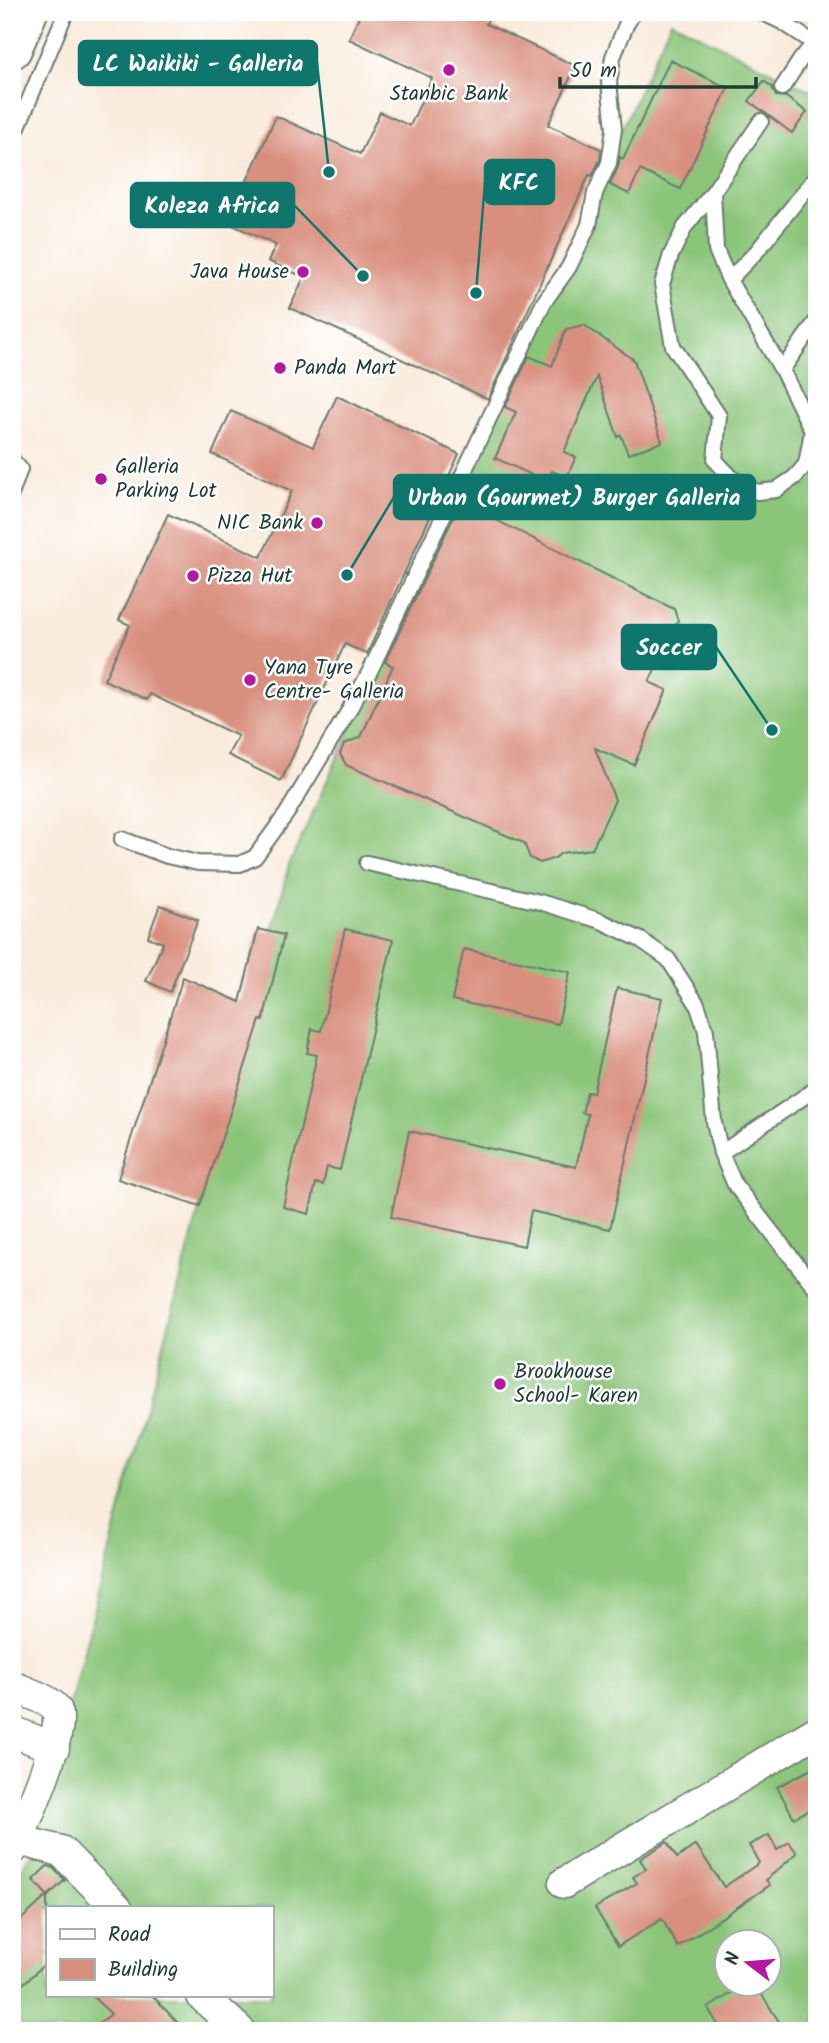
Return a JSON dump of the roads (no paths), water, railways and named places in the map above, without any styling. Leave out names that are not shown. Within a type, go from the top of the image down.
[{"type":"main road","points":[[12,49],[28,12]]},
{"type":"street","points":[[12,1686],[50,1703],[59,1717],[54,1748],[15,1845],[61,1852],[115,1906]]},
{"type":"street","points":[[12,1731],[54,1748]]},
{"type":"street","points":[[564,1883],[817,1731]]},
{"type":"street","points":[[203,1997],[240,2031]]},
{"type":"lane","points":[[12,141],[66,12]]},
{"type":"lane","points":[[122,839],[167,856],[198,863],[240,864],[255,857],[287,813],[371,669],[544,302],[569,267],[589,225],[595,193],[609,163],[614,129],[609,82],[613,57],[626,24],[634,12]]},
{"type":"lane","points":[[761,12],[815,41],[782,88]]},
{"type":"lane","points":[[713,192],[716,250],[729,280],[782,370],[812,431],[806,464],[794,477],[776,489],[757,492],[732,478],[715,460],[719,416],[673,346],[662,284],[671,255],[685,227],[713,192],[761,121]]},
{"type":"lane","points":[[729,280],[758,250],[817,179]]},
{"type":"lane","points":[[782,370],[817,320]]},
{"type":"lane","points":[[12,460],[20,469],[12,492]]},
{"type":"lane","points":[[367,863],[540,902],[601,921],[641,940],[668,960],[697,1004],[706,1031],[714,1122],[721,1153],[735,1185],[817,1290]]},
{"type":"lane","points":[[721,1153],[817,1088]]},
{"type":"place","name":"Stanbic Bank","points":[[449,70]]},
{"type":"place","name":"LC Waikiki - Galleria","points":[[329,172]]},
{"type":"place","name":"Java House","points":[[303,272]]},
{"type":"place","name":"Koleza Africa","points":[[363,276]]},
{"type":"place","name":"KFC","points":[[476,293]]},
{"type":"place","name":"Panda Mart","points":[[280,368]]},
{"type":"place","name":"Galleria Parking Lot","points":[[101,479]]},
{"type":"place","name":"NIC Bank","points":[[317,523]]},
{"type":"place","name":"Urban (Gourmet) Burger Galleria","points":[[347,575]]},
{"type":"place","name":"Pizza Hut","points":[[193,576]]},
{"type":"place","name":"Yana Tyre Centre- Galleria","points":[[250,680]]},
{"type":"place","name":"Soccer","points":[[772,730]]},
{"type":"place","name":"Brookhouse School- Karen","points":[[500,1384]]}]
